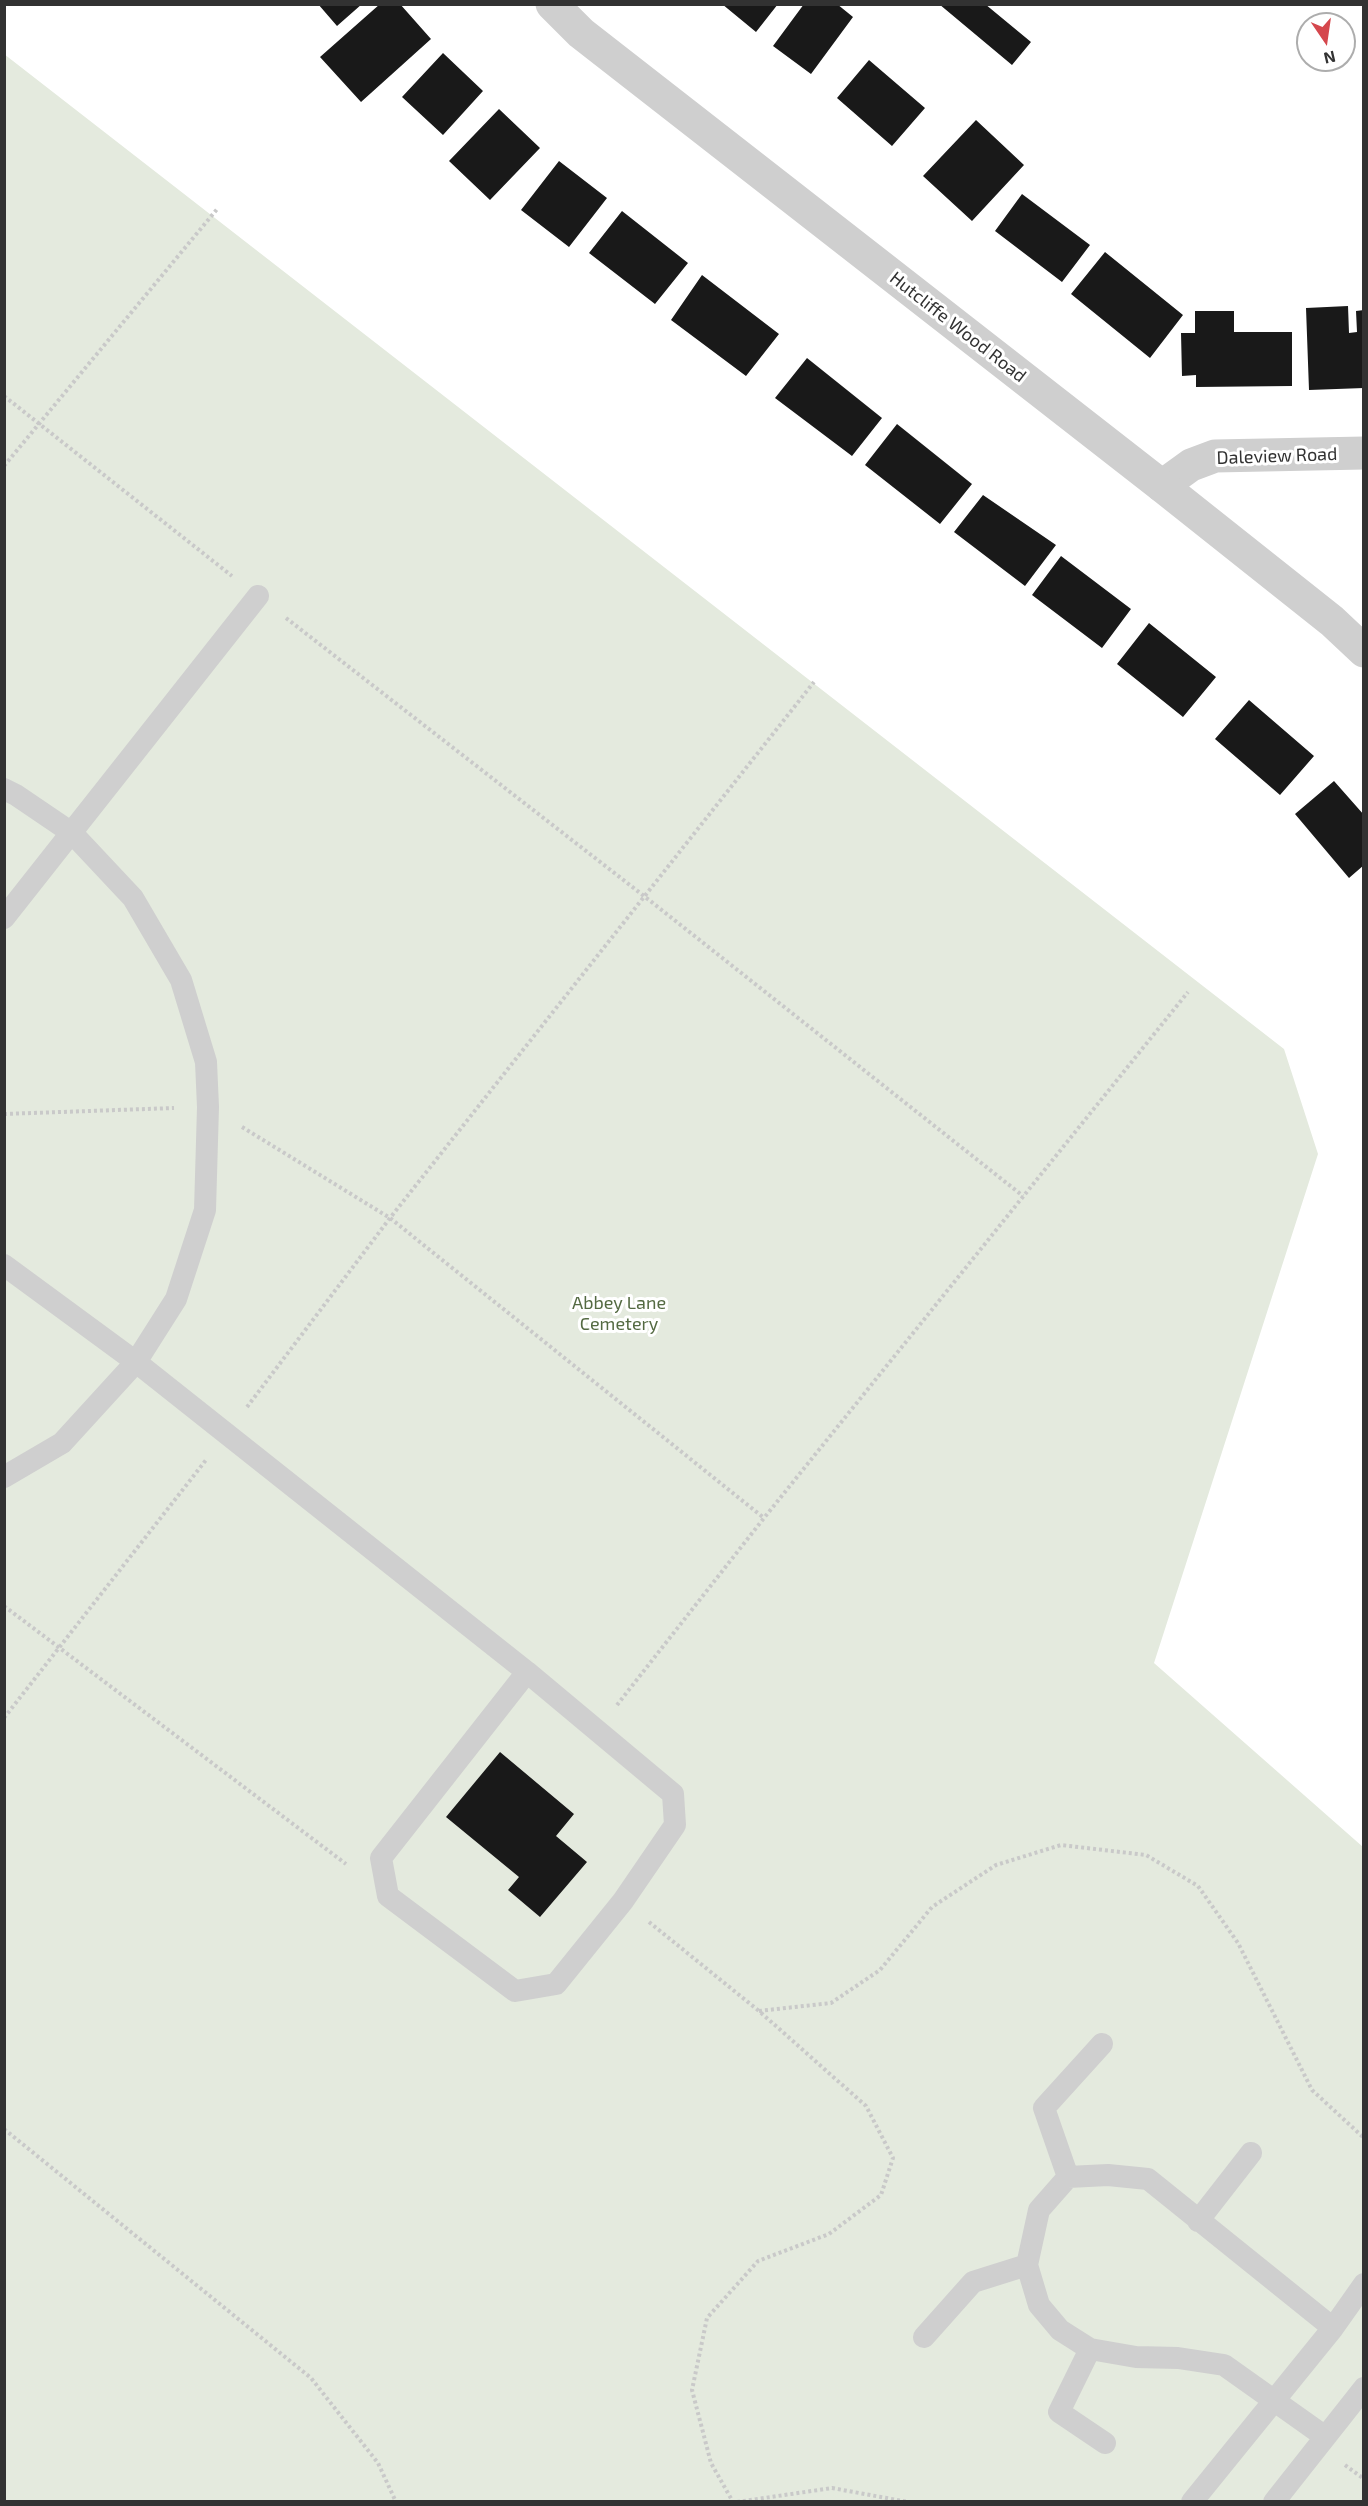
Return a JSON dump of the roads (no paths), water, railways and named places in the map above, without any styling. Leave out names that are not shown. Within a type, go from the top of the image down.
[{"type":"street","name":"Hutcliffe Wood Road","points":[[562,8],[590,40],[1162,486],[1332,621],[1364,651]]},
{"type":"street","name":"Daleview Road","points":[[1162,486],[1191,465],[1215,456],[1364,453]]},
{"type":"lane","points":[[4,918],[258,596]]},
{"type":"lane","points":[[4,789],[72,833],[133,898],[181,980],[206,1062],[208,1107],[205,1210],[176,1299],[136,1362],[62,1443],[4,1477]]},
{"type":"lane","points":[[4,1265],[136,1362],[527,1672],[673,1794],[675,1825],[623,1901],[556,1984],[515,1991],[388,1896],[381,1858],[527,1672]]},
{"type":"lane","points":[[1068,2177],[1044,2108],[1102,2044]]},
{"type":"lane","points":[[1198,2222],[1251,2153]]},
{"type":"lane","points":[[1324,2436],[1224,2365],[1178,2358],[1136,2357],[1090,2349],[1060,2330],[1039,2305],[1027,2265],[1039,2210],[1068,2177],[1108,2175],[1148,2179],[1198,2222],[1332,2328]]},
{"type":"lane","points":[[924,2337],[973,2282],[1027,2265]]},
{"type":"lane","points":[[1192,2502],[1332,2328],[1364,2284]]},
{"type":"lane","points":[[1090,2349],[1059,2412],[1105,2443]]},
{"type":"lane","points":[[1274,2502],[1364,2388]]},
{"type":"park label","name":"Abbey Lane Cemetery","points":[[619,1313]]}]
